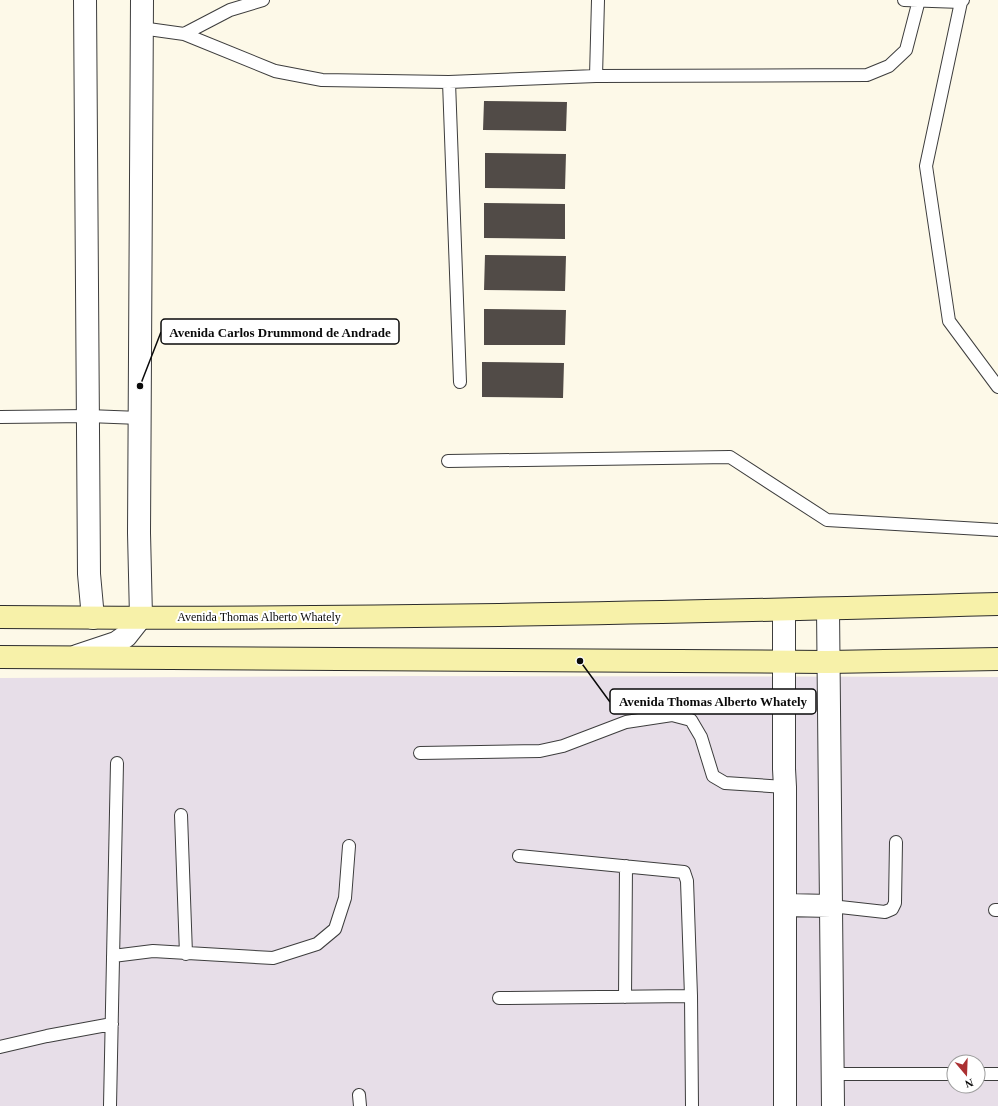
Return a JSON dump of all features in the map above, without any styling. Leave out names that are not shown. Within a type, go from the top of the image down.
[{"type":"main road","name":"Avenida Thomas Alberto Whately","points":[[0,617],[289,618],[784,610],[998,604]]},
{"type":"main road","points":[[0,657],[784,662],[998,659]]},
{"type":"street","points":[[85,0],[89,574],[93,618]]},
{"type":"street","points":[[75,657],[116,643],[126,636],[141,618],[139,562],[142,0]]},
{"type":"street","points":[[828,609],[832,1106]]},
{"type":"street","points":[[784,610],[785,1106]]},
{"type":"street","points":[[785,905],[831,906]]},
{"type":"lane","points":[[184,34],[230,10],[263,0]]},
{"type":"lane","points":[[596,76],[598,0]]},
{"type":"lane","points":[[904,0],[962,1],[926,166],[949,321],[998,387]]},
{"type":"lane","points":[[141,28],[184,34],[275,71],[322,80],[449,82],[596,76],[867,75],[888,66],[906,50],[919,0]]},
{"type":"lane","points":[[449,82],[460,382]]},
{"type":"lane","points":[[0,417],[88,416],[140,418]]},
{"type":"lane","points":[[448,461],[730,457],[827,520],[998,530]]},
{"type":"lane","points":[[420,753],[540,750],[563,746],[626,722],[672,715],[691,720],[701,736],[713,776],[725,783],[785,787]]},
{"type":"lane","points":[[110,1106],[117,764]]},
{"type":"lane","points":[[181,815],[186,954]]},
{"type":"lane","points":[[831,906],[884,912],[892,909],[895,903],[896,842]]},
{"type":"lane","points":[[113,956],[153,951],[273,958],[318,944],[335,929],[345,898],[349,846]]},
{"type":"lane","points":[[519,856],[684,872],[687,882],[691,996],[692,1106]]},
{"type":"lane","points":[[625,997],[626,866]]},
{"type":"lane","points":[[499,998],[691,996]]},
{"type":"lane","points":[[0,1047],[47,1036],[112,1024]]},
{"type":"lane","points":[[832,1074],[946,1074]]},
{"type":"lane","points":[[986,1074],[998,1074]]},
{"type":"shaded area","points":[[404,676],[998,677],[998,1106],[0,1106],[0,678]]},
{"type":"building","points":[[484,101],[567,102],[566,131],[483,130]]},
{"type":"building","points":[[485,153],[566,154],[565,189],[485,188]]},
{"type":"building","points":[[484,203],[565,204],[565,239],[484,238]]},
{"type":"building","points":[[485,255],[566,256],[565,291],[484,290]]},
{"type":"building","points":[[484,309],[566,310],[565,345],[484,345]]},
{"type":"building","points":[[482,362],[564,363],[563,398],[482,397]]},
{"type":"place","name":"Avenida Carlos Drummond de Andrade","points":[[140,386]]},
{"type":"place","name":"Avenida Thomas Alberto Whately","points":[[580,661]]}]
